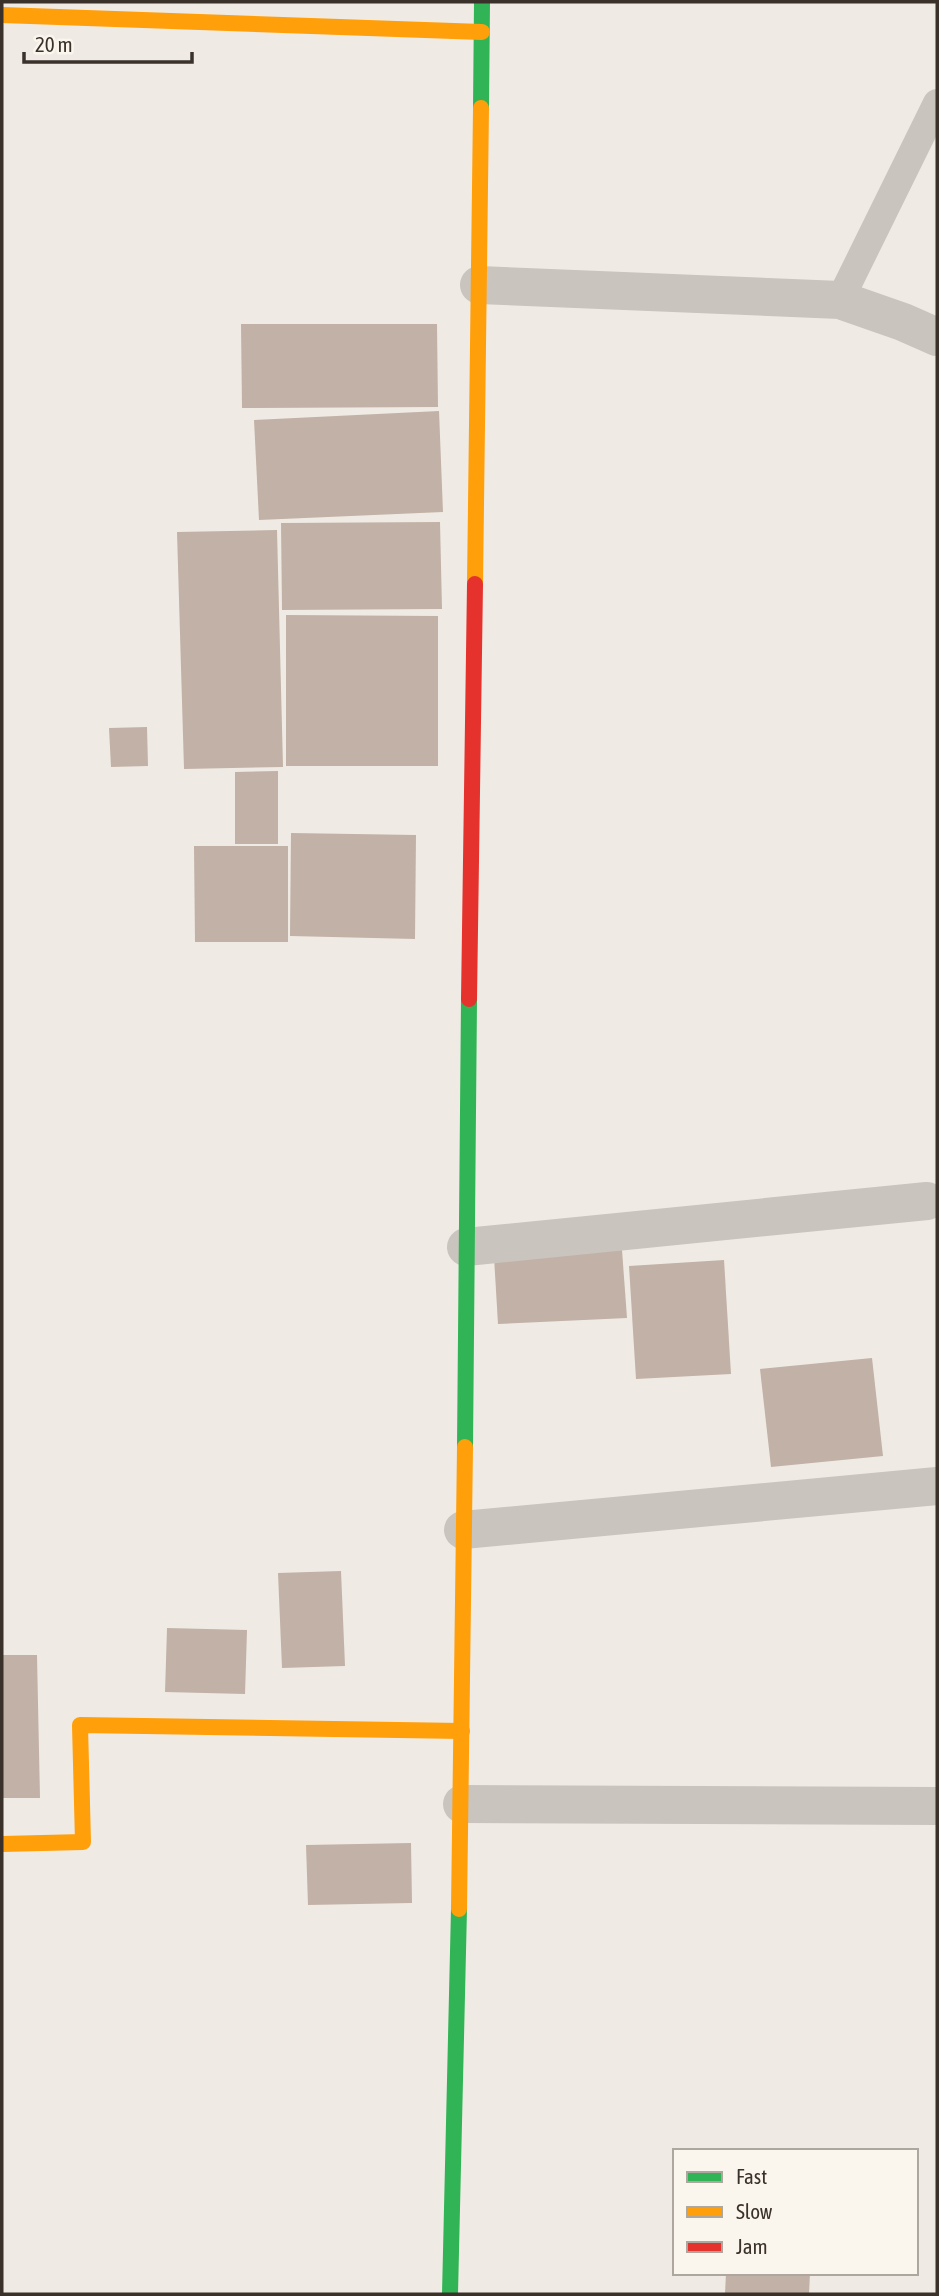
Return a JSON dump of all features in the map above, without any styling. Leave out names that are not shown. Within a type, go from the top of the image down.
[{"type":"street","points":[[450,2294],[462,1804],[466,1247],[482,2]]},
{"type":"street","points":[[2,15],[482,32]]},
{"type":"street","points":[[479,285],[840,300],[903,321],[937,337]]},
{"type":"street","points":[[466,1247],[927,1201]]},
{"type":"street","points":[[463,1530],[937,1486]]},
{"type":"street","points":[[2,1844],[83,1842],[80,1725],[462,1731]]},
{"type":"street","points":[[462,1804],[937,1806]]},
{"type":"lane","points":[[840,300],[937,103]]},
{"type":"building","points":[[241,324],[437,324],[438,407],[242,408]]},
{"type":"building","points":[[439,411],[443,512],[259,520],[254,420]]},
{"type":"building","points":[[440,522],[442,609],[282,610],[281,523]]},
{"type":"building","points":[[277,530],[283,767],[184,769],[177,532]]},
{"type":"building","points":[[286,615],[438,616],[438,766],[286,766]]},
{"type":"building","points":[[147,727],[148,766],[111,767],[109,728]]},
{"type":"building","points":[[278,771],[278,844],[235,844],[235,772]]},
{"type":"building","points":[[291,833],[416,835],[415,939],[290,936]]},
{"type":"building","points":[[194,846],[288,846],[288,942],[195,942]]},
{"type":"building","points":[[622,1250],[627,1318],[498,1324],[494,1257]]},
{"type":"building","points":[[724,1260],[731,1374],[636,1379],[629,1266]]},
{"type":"building","points":[[872,1358],[883,1456],[771,1467],[760,1369]]},
{"type":"building","points":[[341,1571],[345,1666],[282,1668],[278,1573]]},
{"type":"building","points":[[167,1628],[247,1630],[245,1694],[165,1692]]},
{"type":"building","points":[[2,1655],[37,1655],[40,1798],[2,1798]]},
{"type":"building","points":[[411,1843],[412,1903],[308,1905],[306,1845]]},
{"type":"building","points":[[726,2275],[810,2275],[809,2294],[725,2294]]},
{"type":"traffic: fast","points":[[481,108],[482,2]]},
{"type":"traffic: fast","points":[[465,1447],[469,999]]},
{"type":"traffic: fast","points":[[450,2294],[459,1909]]},
{"type":"traffic: slow","points":[[2,15],[482,32]]},
{"type":"traffic: slow","points":[[475,584],[481,108]]},
{"type":"traffic: slow","points":[[459,1909],[465,1447]]},
{"type":"traffic: slow","points":[[2,1844],[83,1842],[80,1725],[462,1731]]},
{"type":"traffic: jam","points":[[469,999],[475,584]]}]
